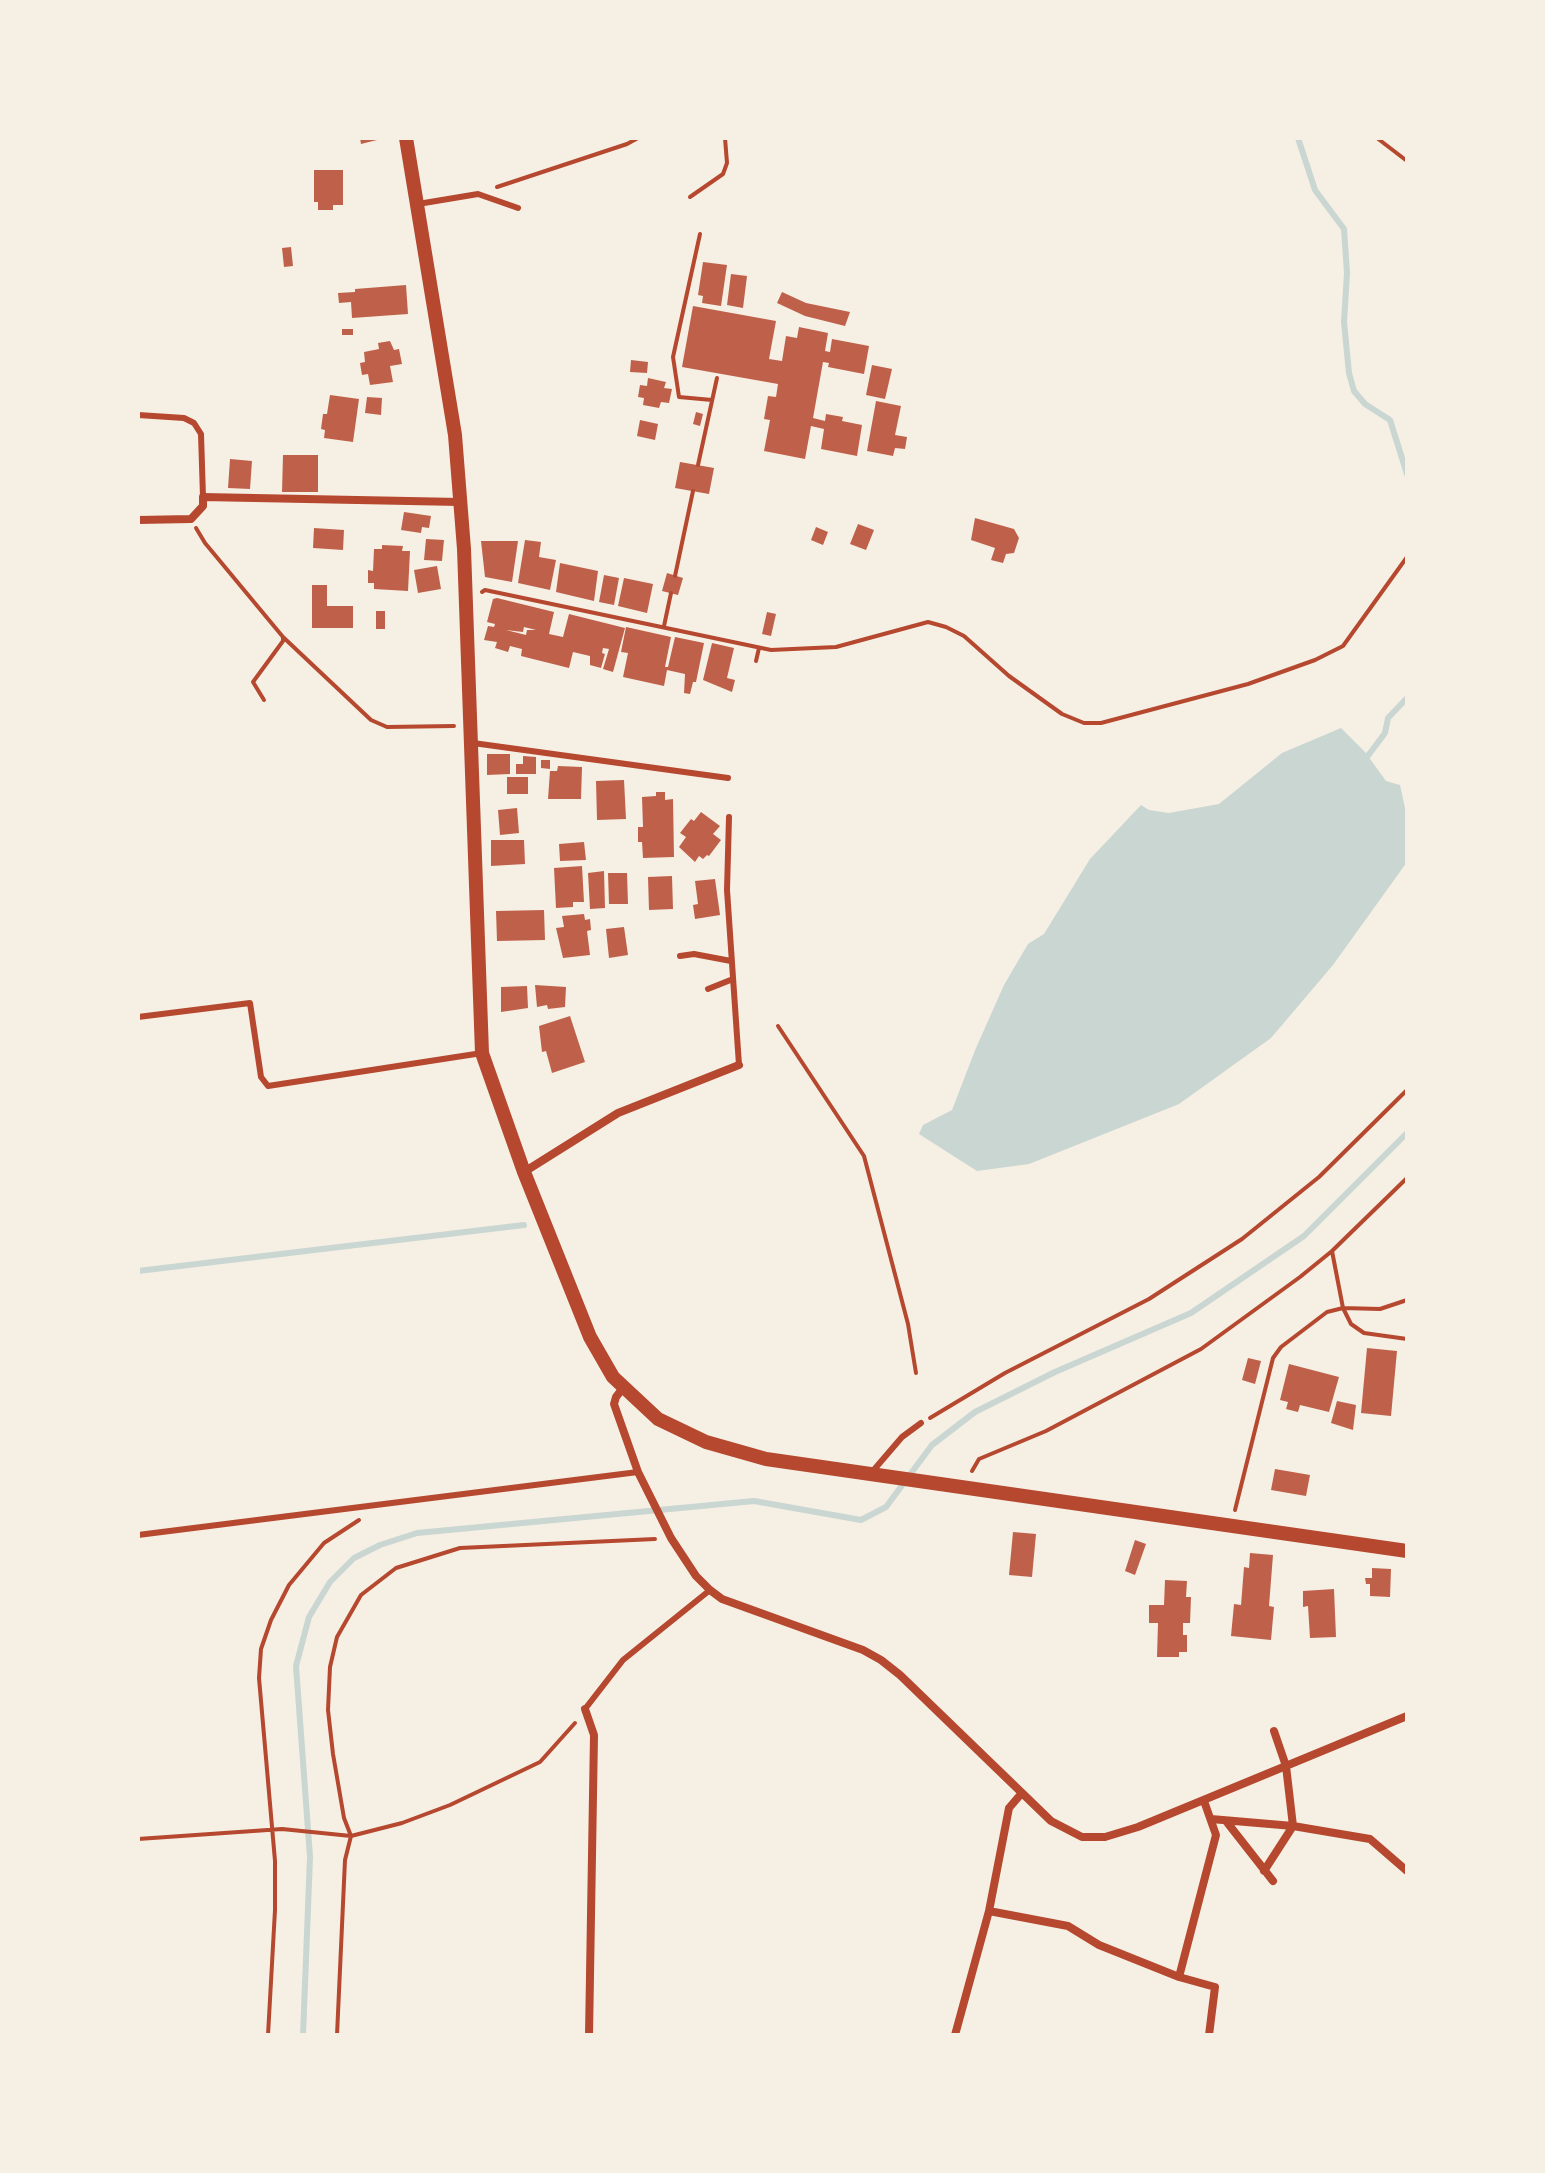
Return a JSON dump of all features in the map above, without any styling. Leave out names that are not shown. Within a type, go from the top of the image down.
[{"type":"street","points":[[406,138],[455,435],[482,1053],[524,1172],[590,1337],[623,1388],[658,1419],[706,1442],[766,1459],[1407,1551]]},
{"type":"street","points":[[138,520],[191,519],[203,506],[203,497],[460,502]]},
{"type":"street","points":[[524,1172],[618,1113],[739,1065]]},
{"type":"street","points":[[623,1388],[614,1404],[640,1476],[669,1534],[696,1576],[710,1590],[722,1599],[863,1650],[881,1660],[1051,1821],[1082,1837],[1116,1834],[1204,1801],[1407,1716]]},
{"type":"street","points":[[585,1709],[594,1735],[589,2035]]},
{"type":"street","points":[[1264,1871],[1293,1826],[1286,1766],[1274,1731]]},
{"type":"street","points":[[955,2035],[989,1911],[1009,1808],[1021,1794]]},
{"type":"street","points":[[1179,1977],[1216,1835],[1204,1801]]},
{"type":"street","points":[[1211,1819],[1293,1826],[1370,1839],[1407,1871]]},
{"type":"street","points":[[1226,1821],[1273,1881]]},
{"type":"street","points":[[989,1911],[1068,1926],[1099,1945],[1179,1977],[1215,1987],[1209,2035]]},
{"type":"lane","points":[[418,204],[478,194],[518,208]]},
{"type":"lane","points":[[138,415],[184,418],[194,423],[201,434],[203,497]]},
{"type":"lane","points":[[470,742],[728,778]]},
{"type":"lane","points":[[729,817],[727,890],[739,1065]]},
{"type":"lane","points":[[680,956],[694,954],[731,961]]},
{"type":"lane","points":[[708,989],[733,979]]},
{"type":"lane","points":[[138,1017],[250,1003],[261,1077],[268,1086],[482,1053]]},
{"type":"lane","points":[[871,1475],[880,1460],[902,1437],[921,1423]]},
{"type":"lane","points":[[138,1535],[640,1476]]},
{"type":"lane","points":[[585,1709],[623,1660],[710,1590]]},
{"type":"path","points":[[478,194],[638,138]]},
{"type":"path","points":[[690,197],[723,174],[727,163],[725,138]]},
{"type":"path","points":[[1377,138],[1407,161]]},
{"type":"path","points":[[700,234],[673,357],[679,397],[712,400]]},
{"type":"path","points":[[698,465],[717,378]]},
{"type":"path","points":[[675,576],[693,491]]},
{"type":"path","points":[[191,519],[205,543],[283,637],[371,720],[387,727],[459,726]]},
{"type":"path","points":[[477,597],[485,590],[771,650],[836,647],[928,622],[964,636],[1009,676],[1062,714],[1084,723],[1101,723],[1248,684],[1315,660],[1343,646],[1407,557]]},
{"type":"path","points":[[664,626],[671,593]]},
{"type":"path","points":[[264,700],[253,682],[283,637]]},
{"type":"path","points":[[756,661],[759,648]]},
{"type":"path","points":[[778,1026],[864,1156],[908,1324],[916,1373]]},
{"type":"path","points":[[921,1423],[1005,1373],[1149,1299],[1242,1239],[1319,1177],[1407,1090]]},
{"type":"path","points":[[969,1475],[979,1459],[1046,1431],[1201,1349],[1332,1251],[1407,1178]]},
{"type":"path","points":[[1332,1251],[1343,1308],[1351,1324],[1364,1333],[1407,1339]]},
{"type":"path","points":[[1231,1527],[1273,1358],[1281,1347],[1327,1312],[1343,1308],[1380,1309],[1407,1300]]},
{"type":"path","points":[[268,2035],[275,1910],[273,1829],[259,1678],[261,1649],[271,1620],[289,1585],[324,1543],[382,1506]]},
{"type":"path","points":[[337,2035],[345,1860],[351,1836],[344,1818],[328,1710],[330,1667],[337,1637],[361,1595],[396,1568],[460,1548],[669,1534]]},
{"type":"path","points":[[138,1839],[273,1829],[351,1836],[402,1823],[450,1805],[540,1762],[585,1709]]},
{"type":"shaded area","points":[[1341,728],[1365,752],[1386,781],[1400,785],[1407,817],[1407,862],[1333,965],[1271,1038],[1179,1104],[1029,1164],[977,1171],[919,1134],[923,1125],[952,1110],[1004,985],[1028,944],[1044,934],[1090,859],[1141,805],[1149,810],[1169,813],[1219,804],[1282,753]]},
{"type":"building","points":[[360,138],[381,138],[381,139],[361,144]]},
{"type":"building","points":[[314,170],[343,170],[343,205],[333,205],[333,210],[318,210],[318,202],[314,202]]},
{"type":"building","points":[[291,247],[293,266],[284,267],[282,248]]},
{"type":"building","points":[[703,262],[727,265],[721,306],[702,303],[703,296],[698,295]]},
{"type":"building","points":[[731,274],[747,276],[743,308],[727,305]]},
{"type":"building","points":[[406,285],[408,314],[352,318],[351,302],[339,303],[338,293]]},
{"type":"building","points":[[782,292],[806,303],[850,312],[845,326],[805,316],[777,303]]},
{"type":"building","points":[[693,306],[776,321],[769,359],[782,361],[786,336],[797,338],[799,327],[828,333],[825,351],[830,352],[832,339],[869,346],[864,374],[828,367],[829,363],[823,362],[813,418],[825,421],[826,414],[862,425],[857,456],[821,449],[824,429],[811,426],[805,459],[764,451],[770,420],[764,419],[768,396],[776,397],[778,384],[682,367]]},
{"type":"building","points":[[342,329],[353,329],[353,335],[342,335]]},
{"type":"building","points":[[390,341],[394,350],[399,349],[402,364],[390,366],[393,382],[370,385],[368,374],[362,375],[360,363],[365,362],[364,352],[379,349],[378,343]]},
{"type":"building","points":[[631,360],[648,362],[647,373],[630,372]]},
{"type":"building","points":[[872,365],[892,369],[885,399],[866,395]]},
{"type":"building","points":[[648,378],[666,382],[664,388],[672,389],[669,403],[661,402],[659,408],[643,405],[644,398],[638,397],[640,385],[647,386]]},
{"type":"building","points":[[330,395],[359,399],[353,442],[324,438],[325,430],[321,429],[323,414],[327,414]]},
{"type":"building","points":[[367,397],[382,398],[381,415],[365,413]]},
{"type":"building","points":[[876,401],[901,406],[895,435],[907,437],[905,449],[895,448],[893,456],[867,451]]},
{"type":"building","points":[[696,412],[703,414],[700,426],[693,424]]},
{"type":"building","points":[[640,420],[658,424],[655,440],[637,436]]},
{"type":"building","points":[[283,455],[318,455],[318,492],[282,492]]},
{"type":"building","points":[[230,459],[252,461],[250,489],[228,488]]},
{"type":"building","points":[[680,462],[714,468],[709,494],[675,488]]},
{"type":"building","points":[[404,512],[431,516],[429,528],[422,527],[421,533],[401,530]]},
{"type":"building","points":[[975,518],[1014,529],[1019,538],[1014,553],[1006,554],[1003,563],[991,560],[995,548],[971,540]]},
{"type":"building","points":[[858,524],[874,530],[866,550],[850,544]]},
{"type":"building","points":[[816,527],[828,532],[823,545],[811,540]]},
{"type":"building","points":[[314,528],[344,530],[343,550],[313,548]]},
{"type":"building","points":[[426,539],[444,540],[442,561],[424,560]]},
{"type":"building","points":[[525,540],[541,542],[539,557],[556,560],[550,590],[518,583]]},
{"type":"building","points":[[481,541],[518,541],[512,582],[485,577]]},
{"type":"building","points":[[382,545],[403,546],[402,551],[410,551],[408,591],[374,589],[374,583],[368,583],[368,570],[373,571],[374,549],[382,549]]},
{"type":"building","points":[[560,563],[598,571],[594,601],[556,592]]},
{"type":"building","points":[[437,566],[441,589],[418,593],[414,570]]},
{"type":"building","points":[[667,573],[683,578],[678,595],[662,591]]},
{"type":"building","points":[[604,575],[619,578],[614,605],[599,602]]},
{"type":"building","points":[[624,578],[653,584],[647,613],[618,606]]},
{"type":"building","points":[[312,585],[327,585],[327,606],[353,606],[353,628],[312,628]]},
{"type":"building","points":[[493,599],[554,612],[549,634],[563,637],[569,614],[625,628],[613,672],[603,669],[609,649],[603,648],[602,653],[605,654],[601,668],[590,665],[590,656],[573,652],[569,668],[521,656],[522,649],[510,646],[508,652],[495,648],[497,642],[484,640],[488,626],[494,627],[495,624],[487,622]],"holes":[[[524,627],[536,630],[527,630],[526,635],[506,630],[523,632]]]},
{"type":"building","points":[[376,611],[385,611],[385,629],[376,629]]},
{"type":"building","points":[[767,612],[776,614],[771,636],[762,634]]},
{"type":"building","points":[[626,627],[671,637],[665,667],[668,667],[675,637],[704,643],[696,682],[693,682],[690,694],[684,693],[685,674],[667,670],[664,686],[623,677],[628,653],[621,652]]},
{"type":"building","points":[[712,643],[734,648],[727,678],[735,680],[732,692],[703,680]]},
{"type":"building","points":[[487,754],[510,754],[510,774],[487,775]]},
{"type":"building","points":[[523,756],[536,757],[536,774],[516,774],[516,764],[523,764]]},
{"type":"building","points":[[541,760],[550,760],[550,769],[541,768]]},
{"type":"building","points":[[558,766],[582,767],[581,799],[548,799],[550,771],[557,771]]},
{"type":"building","points":[[507,777],[528,777],[528,794],[507,794]]},
{"type":"building","points":[[624,780],[626,819],[597,820],[596,781]]},
{"type":"building","points":[[656,792],[665,792],[665,800],[673,799],[674,857],[643,858],[642,842],[638,842],[638,827],[643,827],[642,797],[656,796]]},
{"type":"building","points":[[517,808],[519,833],[500,835],[498,810]]},
{"type":"building","points":[[701,812],[720,826],[713,834],[721,840],[709,856],[703,859],[699,856],[695,862],[679,847],[686,837],[680,833]]},
{"type":"building","points":[[491,840],[524,840],[525,864],[491,866]]},
{"type":"building","points":[[584,842],[586,860],[560,861],[559,844]]},
{"type":"building","points":[[582,866],[584,902],[573,902],[573,907],[556,908],[554,868]]},
{"type":"building","points":[[604,871],[605,908],[590,909],[588,873]]},
{"type":"building","points":[[608,873],[627,873],[628,904],[609,904]]},
{"type":"building","points":[[672,876],[673,909],[649,910],[648,877]]},
{"type":"building","points":[[715,879],[720,915],[695,919],[693,905],[698,904],[695,881]]},
{"type":"building","points":[[544,910],[545,940],[497,941],[496,911]]},
{"type":"building","points":[[584,914],[585,920],[590,919],[591,930],[587,931],[590,955],[563,958],[556,928],[564,927],[562,916]]},
{"type":"building","points":[[624,927],[628,955],[609,958],[606,929]]},
{"type":"building","points":[[535,985],[566,987],[565,1007],[537,1007]]},
{"type":"building","points":[[527,986],[528,1008],[501,1012],[501,987]]},
{"type":"building","points":[[570,1016],[585,1062],[552,1073],[546,1051],[542,1052],[539,1026]]},
{"type":"building","points":[[1367,1348],[1397,1351],[1391,1416],[1361,1413]]},
{"type":"building","points":[[1248,1358],[1261,1361],[1255,1384],[1242,1380]]},
{"type":"building","points":[[1289,1364],[1339,1377],[1329,1412],[1300,1405],[1298,1412],[1286,1409],[1288,1402],[1280,1400]]},
{"type":"building","points":[[1337,1401],[1356,1405],[1353,1430],[1331,1423]]},
{"type":"building","points":[[1275,1469],[1310,1475],[1306,1496],[1271,1490]]},
{"type":"building","points":[[1013,1532],[1036,1534],[1032,1577],[1009,1575]]},
{"type":"building","points":[[1135,1540],[1146,1544],[1135,1575],[1125,1571]]},
{"type":"building","points":[[1250,1553],[1273,1555],[1269,1606],[1274,1607],[1271,1640],[1231,1636],[1234,1604],[1241,1605],[1244,1567],[1249,1568]]},
{"type":"building","points":[[1372,1568],[1391,1569],[1390,1597],[1370,1596],[1370,1584],[1366,1584],[1365,1578],[1372,1578]]},
{"type":"building","points":[[1165,1580],[1187,1581],[1186,1597],[1191,1597],[1190,1623],[1183,1623],[1187,1652],[1179,1652],[1179,1657],[1157,1657],[1158,1623],[1149,1623],[1149,1605],[1164,1605]]},
{"type":"building","points":[[1334,1589],[1336,1637],[1310,1638],[1308,1606],[1303,1607],[1303,1591]]},
{"type":"waterway","points":[[1298,138],[1315,190],[1344,229],[1347,273],[1344,322],[1354,391],[1365,404],[1390,420],[1407,474]]},
{"type":"waterway","points":[[1364,761],[1385,733],[1388,718],[1407,698]]},
{"type":"waterway","points":[[303,2035],[310,1857],[296,1666],[309,1617],[330,1582],[354,1558],[380,1545],[417,1533],[754,1501],[861,1520],[886,1507],[932,1445],[975,1412],[1055,1372],[1191,1313],[1304,1236],[1407,1133]]},
{"type":"waterway","points":[[138,1271],[524,1225]]}]
